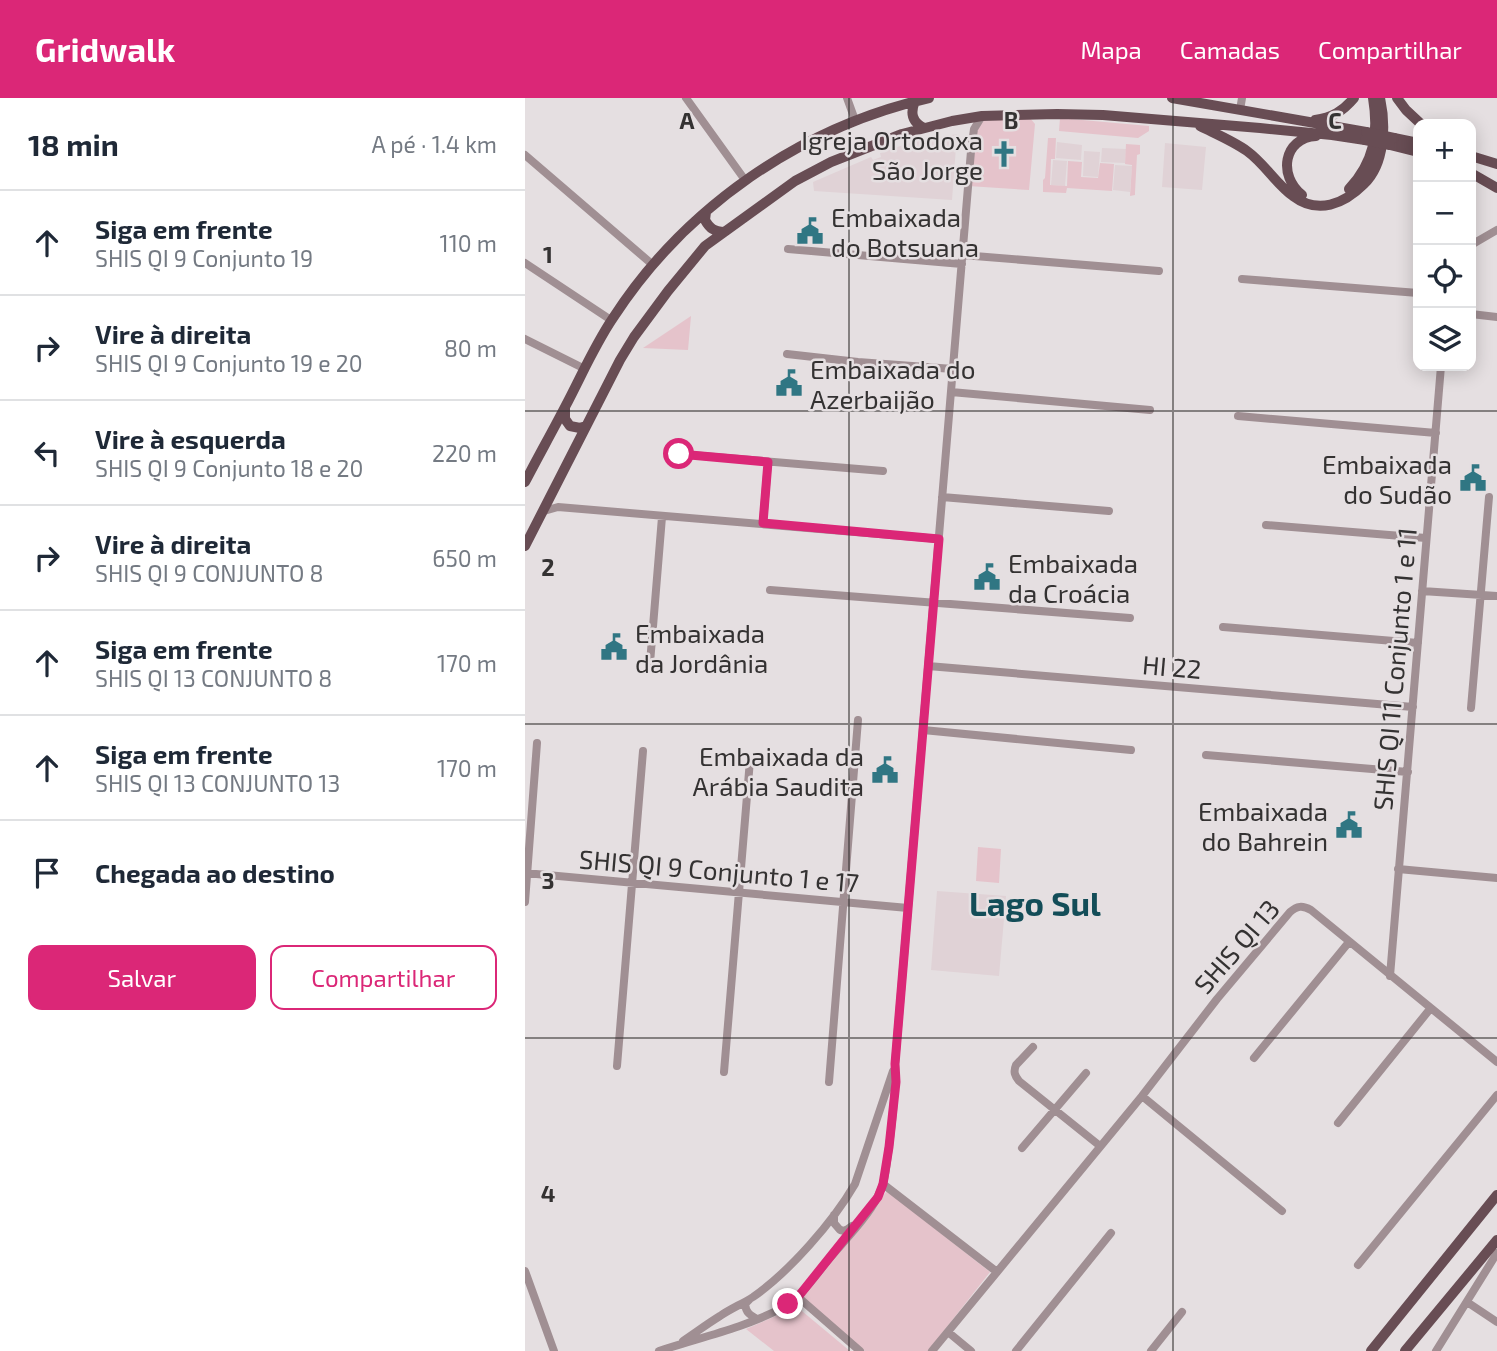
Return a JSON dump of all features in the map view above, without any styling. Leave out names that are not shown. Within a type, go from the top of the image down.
[{"type":"main road","points":[[526,478],[611,320],[653,264],[689,225],[745,180],[818,136],[855,120],[929,98]]},
{"type":"main road","points":[[1300,121],[1324,119],[1334,115],[1354,98]]},
{"type":"main road","points":[[1332,135],[1308,137],[1296,144],[1291,151],[1286,164],[1288,176],[1302,196],[1319,201],[1331,200],[1349,190],[1360,177],[1373,147],[1373,98]]},
{"type":"main road","points":[[1191,122],[1226,138],[1248,152],[1294,197],[1312,206],[1332,205],[1355,193],[1367,181],[1380,157],[1383,131],[1380,98]]},
{"type":"main road","points":[[1397,98],[1416,119]]},
{"type":"main road","points":[[1177,99],[1183,106],[1183,113],[1177,121]]},
{"type":"main road","points":[[1177,99],[1241,104],[1365,136],[1413,143]]},
{"type":"main road","points":[[915,101],[913,117],[916,123],[924,128]]},
{"type":"main road","points":[[897,106],[906,117],[902,134]]},
{"type":"main road","points":[[525,546],[634,337],[668,291],[705,246],[795,181],[831,162],[902,134],[982,116],[1080,114],[1365,136]]},
{"type":"main road","points":[[1392,141],[1413,150]]},
{"type":"main road","points":[[1476,157],[1493,162]]},
{"type":"main road","points":[[1476,176],[1497,188]]},
{"type":"main road","points":[[705,212],[705,220],[711,228],[724,232]]},
{"type":"main road","points":[[689,225],[698,226],[705,232],[705,246]]},
{"type":"main road","points":[[565,408],[565,419],[570,426],[586,426]]},
{"type":"main road","points":[[553,430],[568,432],[575,447]]},
{"type":"main road","points":[[1371,1351],[1497,1195]]},
{"type":"main road","points":[[1405,1351],[1497,1240]]},
{"type":"street","points":[[686,98],[745,180]]},
{"type":"street","points":[[847,98],[855,120]]},
{"type":"street","points":[[659,1351],[757,1319],[779,1310],[798,1297],[864,1216],[878,1197],[883,1184],[896,1082],[895,1064],[972,137],[982,116]]},
{"type":"street","points":[[952,121],[967,125],[972,137]]},
{"type":"street","points":[[525,155],[653,264]]},
{"type":"street","points":[[1476,242],[1497,230]]},
{"type":"street","points":[[788,249],[1159,271]]},
{"type":"street","points":[[525,262],[611,320]]},
{"type":"street","points":[[1242,279],[1413,293]]},
{"type":"street","points":[[1476,315],[1497,317]]},
{"type":"street","points":[[525,339],[585,369]]},
{"type":"street","points":[[787,354],[953,369]]},
{"type":"street","name":"SHIS QI 11 Conjunto 1 e 11","points":[[1390,976],[1441,371]]},
{"type":"street","points":[[951,392],[1150,410]]},
{"type":"street","points":[[1238,416],[1436,433]]},
{"type":"street","points":[[679,454],[883,471]]},
{"type":"street","points":[[763,523],[768,462]]},
{"type":"street","points":[[1471,708],[1489,496]]},
{"type":"street","points":[[551,497],[558,508]]},
{"type":"street","points":[[942,497],[1109,511]]},
{"type":"street","points":[[544,511],[558,508],[939,539]]},
{"type":"street","points":[[650,663],[662,517]]},
{"type":"street","points":[[1266,525],[1426,538]]},
{"type":"street","points":[[770,590],[1130,618]]},
{"type":"street","points":[[1422,591],[1497,596]]},
{"type":"street","points":[[1223,627],[1418,643]]},
{"type":"street","name":"HI 22","points":[[928,666],[1413,707]]},
{"type":"street","points":[[829,1082],[859,720]]},
{"type":"street","points":[[923,730],[1131,750]]},
{"type":"street","points":[[525,902],[537,743]]},
{"type":"street","points":[[617,1066],[643,751]]},
{"type":"street","points":[[1206,755],[1408,772]]},
{"type":"street","points":[[724,1072],[750,760]]},
{"type":"street","points":[[1398,870],[1497,878]]},
{"type":"street","name":"SHIS QI 9 Conjunto 1 e 17","points":[[526,873],[908,908]]},
{"type":"street","name":"SHIS QI 13","points":[[932,1351],[1142,1096],[1220,994],[1295,908],[1306,907],[1311,910],[1497,1062]]},
{"type":"street","points":[[1254,1058],[1349,942]]},
{"type":"street","points":[[1338,1123],[1430,1009]]},
{"type":"street","points":[[1033,1047],[1016,1065],[1015,1077],[1100,1146]]},
{"type":"street","points":[[757,1319],[745,1309],[745,1304],[783,1272],[834,1215],[855,1184],[895,1064]]},
{"type":"street","points":[[1022,1148],[1086,1073]]},
{"type":"street","points":[[1358,1265],[1497,1095]]},
{"type":"street","points":[[1142,1096],[1282,1211]]},
{"type":"street","points":[[871,1141],[880,1139],[889,1147]]},
{"type":"street","points":[[883,1184],[997,1272]]},
{"type":"street","points":[[834,1215],[835,1226],[845,1231],[864,1216]]},
{"type":"street","points":[[1016,1351],[1111,1233]]},
{"type":"street","points":[[1436,1351],[1497,1253]]},
{"type":"street","points":[[525,1271],[554,1351]]},
{"type":"street","points":[[798,1297],[860,1351]]},
{"type":"street","points":[[678,1345],[718,1317],[752,1298]]},
{"type":"street","points":[[1467,1302],[1497,1322]]},
{"type":"street","points":[[1151,1351],[1182,1312]]},
{"type":"street","points":[[948,1332],[971,1351]]},
{"type":"shaded area","points":[[1030,118],[1035,124],[1029,190],[968,186],[979,121]]},
{"type":"shaded area","points":[[1060,118],[1149,126],[1149,131],[1138,138],[1059,131]]},
{"type":"shaded area","points":[[957,134],[952,200],[814,191],[813,182],[871,157],[873,160],[881,157],[880,153],[912,142]]},
{"type":"shaded area","points":[[1048,138],[1056,138],[1055,159],[1051,159],[1050,185],[1067,186],[1068,161],[1082,162],[1081,177],[1098,178],[1100,163],[1114,164],[1112,191],[1067,188],[1066,193],[1043,192]]},
{"type":"shaded area","points":[[1057,142],[1082,145],[1081,160],[1056,158]]},
{"type":"shaded area","points":[[1165,143],[1206,147],[1202,190],[1162,187]]},
{"type":"shaded area","points":[[1126,144],[1140,145],[1135,195],[1130,196],[1132,165],[1125,164]]},
{"type":"shaded area","points":[[1102,148],[1126,149],[1125,163],[1101,162]]},
{"type":"shaded area","points":[[1084,151],[1100,152],[1098,177],[1083,176]]},
{"type":"shaded area","points":[[1053,160],[1067,161],[1065,186],[1051,185]]},
{"type":"shaded area","points":[[1115,165],[1132,166],[1130,192],[1113,190]]},
{"type":"shaded area","points":[[691,316],[688,350],[643,348]]},
{"type":"shaded area","points":[[978,847],[1001,849],[999,883],[976,881]]},
{"type":"shaded area","points":[[937,891],[1006,896],[999,976],[931,970]]},
{"type":"shaded area","points":[[887,1191],[990,1272],[928,1351],[865,1351],[802,1298]]},
{"type":"shaded area","points":[[797,1307],[850,1351],[774,1351],[746,1329]]},
{"type":"place","name":"Igreja Ortodoxa São Jorge","points":[[1004,154]]},
{"type":"place","name":"Embaixada do Botsuana","points":[[810,231]]},
{"type":"place","name":"Embaixada do Azerbaijão","points":[[789,383]]},
{"type":"place","name":"Embaixada do Sudão","points":[[1473,478]]},
{"type":"place","name":"Embaixada da Croácia","points":[[987,577]]},
{"type":"place","name":"Embaixada da Jordânia","points":[[614,647]]},
{"type":"place","name":"Embaixada da Arábia Saudita","points":[[885,770]]},
{"type":"place","name":"Embaixada do Bahrein","points":[[1349,825]]},
{"type":"district","name":"Lago Sul","points":[[1035,903]]},
{"type":"route","points":[[679,454],[768,462],[763,523],[939,539],[895,1064],[893,1117],[883,1184],[878,1197],[864,1216],[798,1297],[788,1304]]}]
